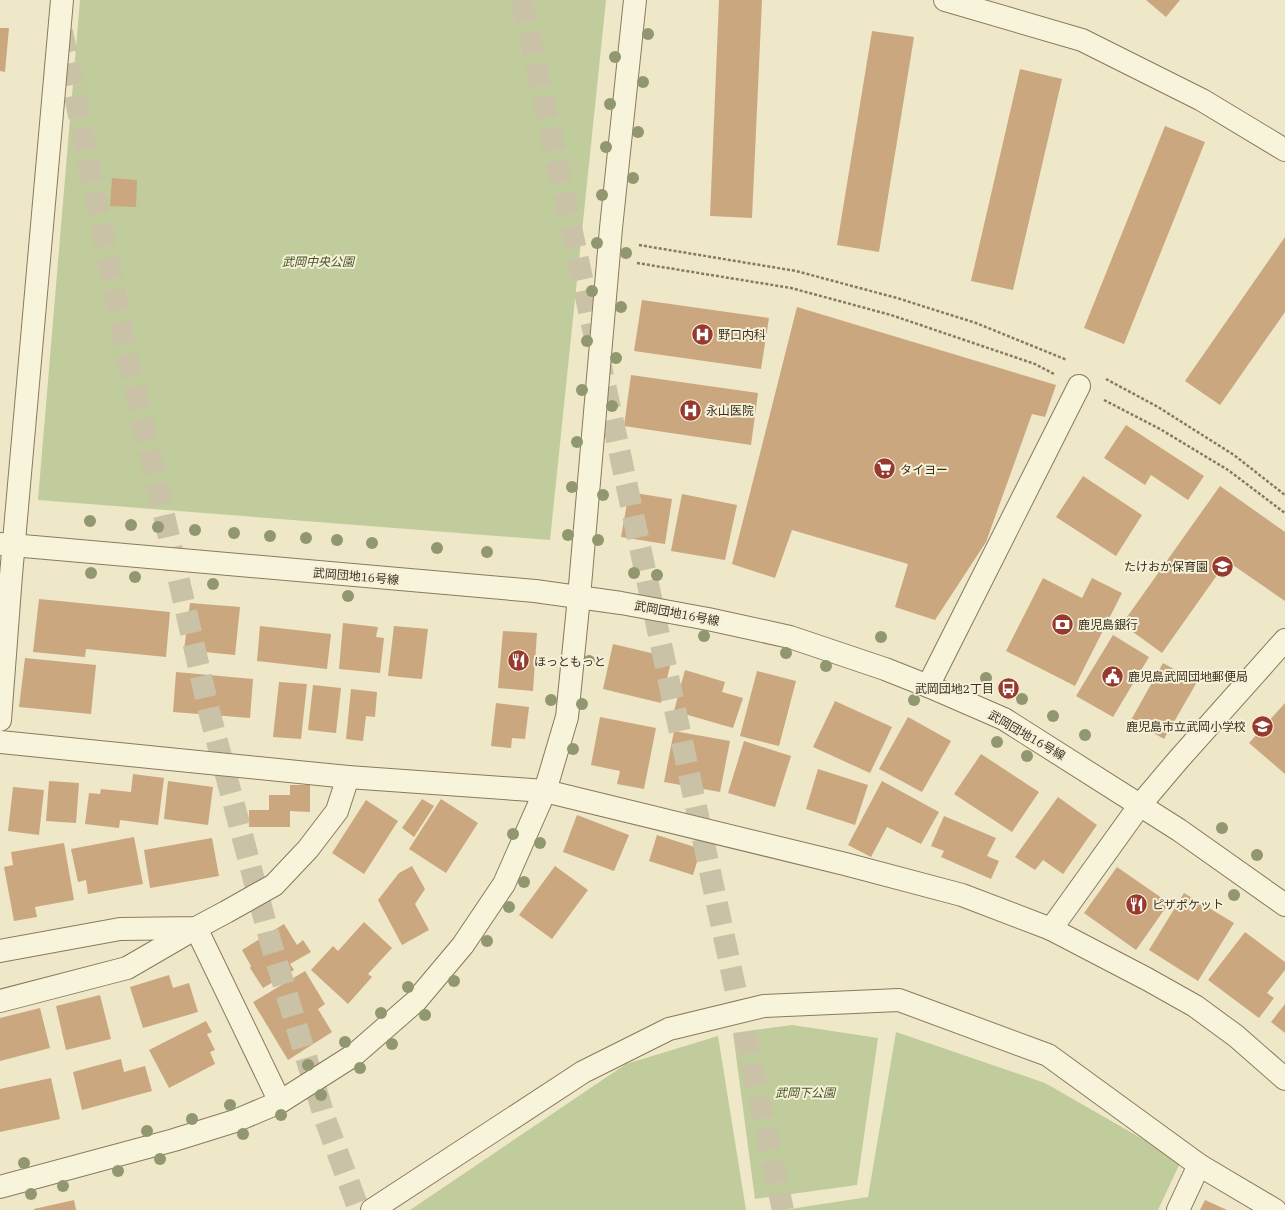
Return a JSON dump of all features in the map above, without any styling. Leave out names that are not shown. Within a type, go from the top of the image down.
[{"type":"street","points":[[0,720],[7,545],[62,0]]},
{"type":"street","points":[[0,1188],[174,1140],[235,1121],[280,1102],[354,1055],[416,1001],[463,945],[504,884],[545,791],[567,717],[611,228],[634,0]]},
{"type":"street","points":[[945,0],[1082,40],[1202,100],[1285,150]]},
{"type":"street","points":[[928,686],[1079,386]]},
{"type":"street","name":"武岡団地16号線","points":[[7,545],[535,591],[621,603],[708,619],[790,637],[885,669],[928,686],[1004,720],[1179,830],[1285,905]]},
{"type":"street","points":[[1051,929],[1140,805],[1285,640]]},
{"type":"street","points":[[0,742],[348,777],[545,791],[845,864],[962,895],[1051,929],[1196,1006],[1236,1036],[1285,1079]]},
{"type":"street","points":[[0,1001],[127,968],[274,885],[308,849],[337,811],[348,777]]},
{"type":"street","points":[[196,928],[280,1102]]},
{"type":"street","points":[[0,952],[120,930],[196,928]]},
{"type":"street","points":[[372,1210],[583,1072],[669,1029],[764,1006],[899,1000],[1048,1055],[1199,1165],[1275,1210]]},
{"type":"street","points":[[1178,1210],[1199,1165]]},
{"type":"path","points":[[632,244],[796,272],[896,298],[976,323],[1073,363]]},
{"type":"path","points":[[630,262],[791,288],[891,315],[1035,364],[1160,429],[1228,470],[1285,513]]},
{"type":"path","points":[[1099,375],[1158,406],[1234,455],[1285,495]]},
{"type":"green space","name":"武岡中央公園","points":[[80,0],[606,0],[550,540],[38,500]]},
{"type":"green space","name":"武岡下公園","points":[[792,1025],[878,1038],[857,1185],[755,1199],[733,1033]]},
{"type":"green space","points":[[896,1032],[1045,1083],[1181,1161],[1158,1210],[783,1210],[868,1197]]},
{"type":"green space","points":[[718,1036],[746,1210],[410,1210],[626,1064]]},
{"type":"building","points":[[719,0],[762,0],[752,218],[710,216]]},
{"type":"building","points":[[1146,0],[1180,0],[1166,17]]},
{"type":"building","points":[[0,28],[9,28],[5,72],[0,71]]},
{"type":"building","points":[[872,31],[914,37],[879,252],[837,245]]},
{"type":"building","points":[[1020,69],[1062,79],[1013,290],[971,281]]},
{"type":"building","points":[[1165,126],[1205,142],[1124,344],[1084,328]]},
{"type":"building","points":[[112,178],[137,180],[136,207],[110,206]]},
{"type":"building","points":[[1285,237],[1285,312],[1220,405],[1185,381]]},
{"type":"building","name":"野口内科","points":[[642,300],[769,318],[761,369],[634,351]]},
{"type":"building","points":[[797,307],[1056,385],[1045,417],[1032,414],[986,542],[935,620],[895,607],[908,564],[792,530],[775,578],[732,564]]},
{"type":"building","name":"永山医院","points":[[631,375],[758,393],[751,445],[624,426]]},
{"type":"building","points":[[1126,425],[1204,476],[1188,500],[1151,475],[1145,485],[1104,458]]},
{"type":"building","points":[[1083,476],[1142,515],[1116,556],[1056,517]]},
{"type":"building","name":"たけおか保育園","points":[[1220,486],[1285,532],[1285,601],[1227,561],[1162,653],[1122,624]]},
{"type":"building","points":[[629,492],[672,499],[665,544],[621,537]]},
{"type":"building","points":[[682,494],[737,505],[725,560],[671,551]]},
{"type":"building","name":"鹿児島銀行","points":[[1043,578],[1082,598],[1092,578],[1122,593],[1075,686],[1006,651]]},
{"type":"building","points":[[39,599],[170,612],[166,657],[86,649],[85,657],[33,652]]},
{"type":"building","points":[[190,603],[240,607],[235,655],[184,650]]},
{"type":"building","points":[[343,623],[378,627],[376,637],[384,638],[380,673],[339,669]]},
{"type":"building","points":[[260,626],[331,634],[327,669],[257,661]]},
{"type":"building","points":[[394,626],[428,629],[422,679],[388,676]]},
{"type":"building","name":"ほっともっと","points":[[503,631],[537,633],[533,691],[498,688]]},
{"type":"building","name":"鹿児島武岡団地郵便局","points":[[1113,635],[1149,657],[1113,717],[1076,696]]},
{"type":"building","points":[[613,644],[672,658],[661,703],[603,689]]},
{"type":"building","points":[[25,658],[96,665],[91,714],[19,707]]},
{"type":"building","points":[[1163,663],[1197,682],[1164,739],[1131,720]]},
{"type":"building","points":[[685,670],[725,682],[722,692],[743,698],[733,728],[674,711]]},
{"type":"building","points":[[757,671],[796,681],[779,746],[740,736]]},
{"type":"building","points":[[176,672],[253,679],[250,718],[173,712]]},
{"type":"building","points":[[279,682],[307,684],[301,739],[273,737]]},
{"type":"building","points":[[313,685],[341,688],[336,733],[308,730]]},
{"type":"building","points":[[351,689],[377,692],[375,717],[366,716],[363,741],[346,739]]},
{"type":"building","points":[[835,701],[892,727],[870,773],[813,747]]},
{"type":"building","points":[[496,703],[529,707],[525,739],[512,738],[511,748],[491,746]]},
{"type":"building","points":[[1285,703],[1285,774],[1249,743]]},
{"type":"building","points":[[600,717],[656,728],[644,789],[617,784],[620,771],[591,765]]},
{"type":"building","points":[[908,717],[951,741],[922,792],[879,769]]},
{"type":"building","points":[[674,731],[730,741],[720,792],[664,782]]},
{"type":"building","points":[[744,741],[791,756],[775,807],[728,793]]},
{"type":"building","points":[[981,754],[1039,792],[1012,832],[954,794]]},
{"type":"building","points":[[818,769],[868,785],[855,825],[806,809]]},
{"type":"building","points":[[133,774],[164,778],[158,825],[120,820],[119,828],[85,824],[89,793],[100,794],[101,789],[131,792]]},
{"type":"building","points":[[49,781],[79,783],[76,823],[46,821]]},
{"type":"building","points":[[168,781],[213,787],[208,825],[164,819]]},
{"type":"building","points":[[882,781],[939,812],[921,844],[887,827],[871,857],[848,845]]},
{"type":"building","points":[[290,785],[310,785],[310,812],[290,811],[290,827],[249,827],[249,810],[269,810],[269,795],[290,795]]},
{"type":"building","points":[[13,787],[44,790],[39,835],[8,831]]},
{"type":"building","points":[[1058,797],[1097,825],[1063,874],[1043,860],[1035,870],[1015,857]]},
{"type":"building","points":[[422,799],[434,806],[414,837],[402,828]]},
{"type":"building","points":[[441,799],[478,823],[446,873],[409,849]]},
{"type":"building","points":[[366,800],[398,821],[364,874],[332,853]]},
{"type":"building","points":[[577,815],[629,835],[614,871],[563,852]]},
{"type":"building","points":[[944,816],[996,838],[987,856],[999,861],[991,879],[941,857],[944,851],[931,846]]},
{"type":"building","points":[[657,835],[701,849],[693,875],[649,861]]},
{"type":"building","points":[[134,837],[143,884],[88,894],[86,880],[78,882],[71,849]]},
{"type":"building","points":[[212,838],[219,876],[150,888],[144,850]]},
{"type":"building","points":[[64,843],[74,900],[35,907],[37,917],[14,921],[4,867],[13,865],[11,852]]},
{"type":"building","points":[[412,866],[425,889],[415,904],[429,930],[402,945],[378,900],[399,873]]},
{"type":"building","points":[[555,866],[588,890],[552,939],[519,915]]},
{"type":"building","points":[[1117,867],[1169,903],[1136,950],[1084,913]]},
{"type":"building","points":[[1184,893],[1234,923],[1198,981],[1149,950]]},
{"type":"building","points":[[364,922],[392,948],[368,974],[372,977],[348,1004],[311,970],[333,946],[338,951]]},
{"type":"building","points":[[284,924],[297,945],[303,940],[311,952],[290,964],[294,970],[263,988],[250,968],[251,966],[242,950]]},
{"type":"building","points":[[1245,932],[1285,962],[1285,970],[1267,993],[1274,998],[1259,1018],[1208,980]]},
{"type":"building","points":[[305,971],[325,1004],[318,1009],[332,1032],[288,1060],[253,1002]]},
{"type":"building","points":[[169,975],[173,988],[189,983],[198,1012],[143,1028],[130,987]]},
{"type":"building","points":[[100,995],[111,1039],[66,1050],[56,1006]]},
{"type":"building","points":[[1285,1004],[1285,1033],[1271,1022]]},
{"type":"building","points":[[40,1008],[50,1048],[0,1061],[0,1018]]},
{"type":"building","points":[[206,1021],[212,1032],[207,1034],[215,1050],[210,1052],[215,1064],[169,1088],[149,1050]]},
{"type":"building","points":[[121,1059],[124,1072],[145,1066],[152,1091],[82,1110],[73,1072]]},
{"type":"building","points":[[51,1078],[60,1119],[0,1132],[0,1089]]},
{"type":"building","points":[[74,1200],[76,1210],[34,1210],[34,1209]]},
{"type":"building","points":[[1205,1200],[1227,1210],[1200,1210]]},
{"type":"tunnel","points":[[522,0],[783,1210]]},
{"type":"tunnel","points":[[62,31],[128,359],[209,711],[270,940],[325,1119],[359,1210]]},
{"type":"place","name":"野口内科","points":[[702,334]]},
{"type":"place","name":"永山医院","points":[[691,410]]},
{"type":"place","name":"タイヨー","points":[[884,469]]},
{"type":"place","name":"たけおか保育園","points":[[1223,566]]},
{"type":"place","name":"鹿児島銀行","points":[[1063,624]]},
{"type":"place","name":"ほっともっと","points":[[518,661]]},
{"type":"place","name":"鹿児島武岡団地郵便局","points":[[1113,676]]},
{"type":"place","name":"武岡団地2丁目","points":[[1009,688]]},
{"type":"place","name":"鹿児島市立武岡小学校","points":[[1262,726]]},
{"type":"place","name":"ピザポケット","points":[[1136,904]]}]
